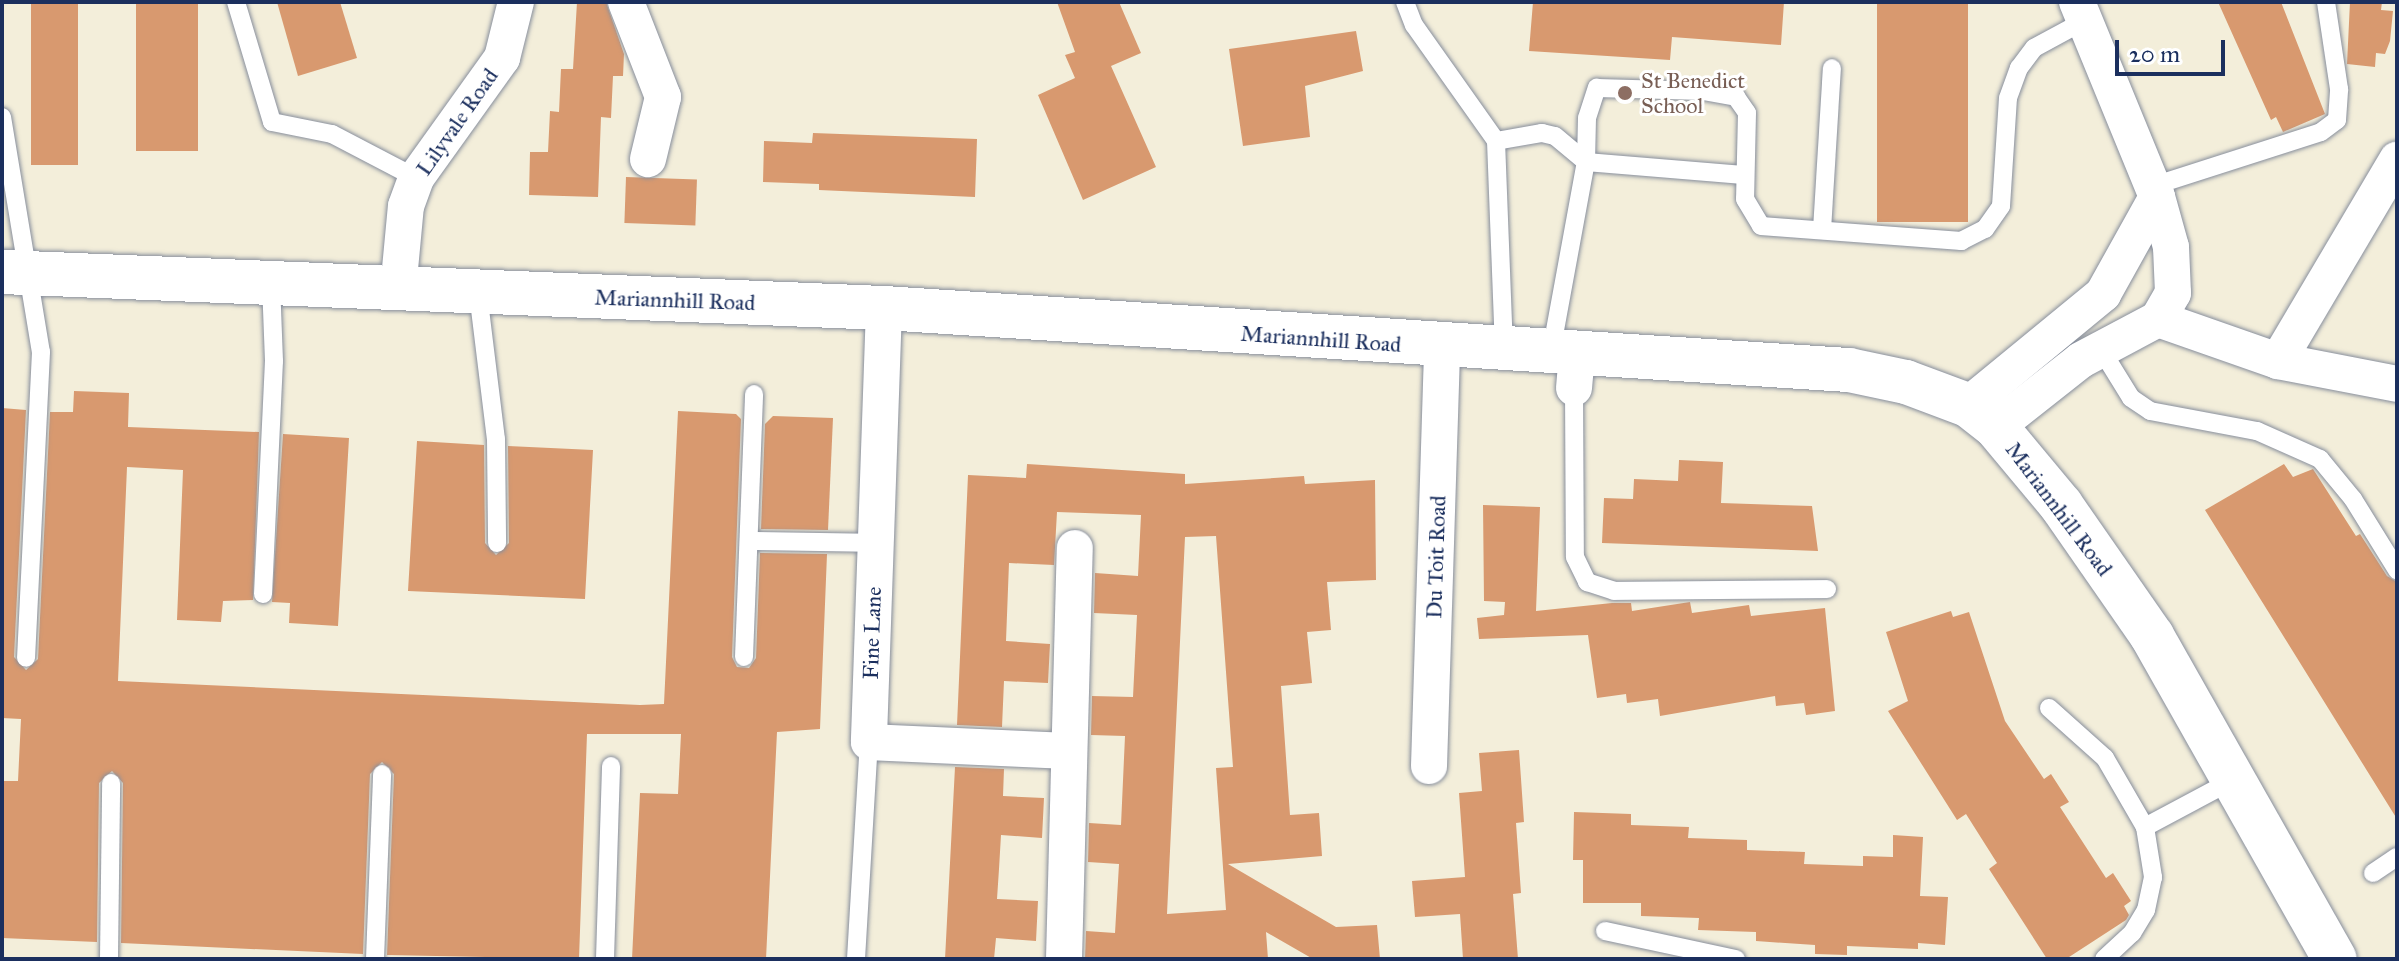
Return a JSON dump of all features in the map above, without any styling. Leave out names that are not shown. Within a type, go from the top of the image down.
[{"type":"street","name":"Lilyvale Road","points":[[398,290],[406,206],[416,178],[502,58],[516,2]]},
{"type":"street","points":[[626,2],[663,97],[648,159]]},
{"type":"street","points":[[1982,416],[2158,319],[2170,303],[2175,272],[2155,191],[2080,11]]},
{"type":"street","points":[[2278,361],[2397,160]]},
{"type":"street","points":[[1982,416],[2103,294],[2155,191]]},
{"type":"street","name":"Mariannhill Road","points":[[16,273],[884,308],[1504,350],[1567,365],[1849,370],[1906,382],[1982,416],[2061,505],[2152,636],[2335,959]]},
{"type":"street","name":"Fine Lane","points":[[869,742],[884,308]]},
{"type":"street","points":[[2158,319],[2278,361],[2397,384]]},
{"type":"street","name":"Du Toit Road","points":[[1429,766],[1442,347]]},
{"type":"street","points":[[1064,959],[1067,751],[1075,548]]},
{"type":"street","points":[[869,742],[1067,751]]},
{"type":"lane","points":[[236,2],[272,122],[332,134],[416,178]]},
{"type":"lane","points":[[1405,2],[1414,25],[1496,141],[1504,350]]},
{"type":"lane","points":[[2155,191],[2321,132],[2337,120],[2339,89],[2326,2]]},
{"type":"lane","points":[[1827,589],[1614,591],[1587,582],[1575,557],[1567,365],[1586,162],[1587,118],[1597,88],[1703,91],[1736,97],[1747,113],[1743,175],[1745,199],[1761,226],[1961,241],[1985,229],[2001,206],[2008,98],[2019,68],[2034,48],[2080,11]]},
{"type":"lane","points":[[1822,230],[1832,68]]},
{"type":"lane","points":[[2,117],[16,273],[41,352],[26,658]]},
{"type":"lane","points":[[1496,141],[1542,133],[1555,136],[1586,162],[1743,175]]},
{"type":"lane","points":[[263,594],[274,361],[271,284]]},
{"type":"lane","points":[[478,293],[496,439],[497,543]]},
{"type":"lane","points":[[2102,351],[2131,398],[2150,411],[2257,431],[2320,459],[2353,499],[2397,570]]},
{"type":"lane","points":[[744,657],[754,394]]},
{"type":"lane","points":[[749,541],[875,543]]},
{"type":"lane","points":[[2049,708],[2105,758],[2145,827],[2153,877],[2146,910],[2132,933],[2104,959]]},
{"type":"lane","name":"Fine Lane","points":[[856,959],[869,742]]},
{"type":"lane","points":[[605,959],[611,766]]},
{"type":"lane","points":[[375,959],[382,774]]},
{"type":"lane","points":[[2145,827],[2235,779]]},
{"type":"lane","points":[[109,959],[111,783]]},
{"type":"lane","points":[[2373,873],[2397,857]]},
{"type":"lane","points":[[1605,931],[1736,959]]},
{"type":"building","points":[[31,2],[78,2],[78,165],[31,165]]},
{"type":"building","points":[[136,2],[198,2],[198,151],[136,151]]},
{"type":"building","points":[[277,2],[340,2],[357,58],[298,76]]},
{"type":"building","points":[[577,2],[606,2],[624,54],[623,76],[613,76],[611,118],[601,117],[598,197],[529,195],[530,152],[548,152],[550,111],[559,112],[561,69],[573,69]]},
{"type":"building","points":[[1057,2],[1119,2],[1141,53],[1111,66],[1156,167],[1083,200],[1038,95],[1075,78],[1065,55],[1075,52]]},
{"type":"building","points":[[1533,2],[1784,2],[1781,45],[1672,37],[1670,60],[1529,51]]},
{"type":"building","points":[[1877,2],[1968,2],[1968,222],[1877,222]]},
{"type":"building","points":[[2218,2],[2281,2],[2325,114],[2283,132],[2276,117],[2271,120]]},
{"type":"building","points":[[2350,2],[2382,2],[2381,10],[2393,11],[2390,41],[2385,54],[2376,53],[2375,67],[2347,64]]},
{"type":"building","points":[[1356,31],[1363,71],[1305,86],[1310,137],[1243,146],[1229,49]]},
{"type":"building","points":[[813,133],[977,139],[975,197],[819,190],[819,184],[763,182],[764,141],[812,143]]},
{"type":"building","points":[[626,177],[697,179],[695,225],[624,223]]},
{"type":"building","points":[[74,391],[129,393],[128,427],[259,432],[253,600],[223,601],[221,622],[177,620],[183,470],[127,467],[118,681],[640,705],[664,704],[678,411],[736,414],[741,419],[732,657],[737,667],[749,668],[756,658],[760,553],[827,554],[820,729],[777,732],[766,959],[632,959],[640,793],[678,794],[681,734],[587,734],[579,959],[387,955],[394,774],[382,762],[370,774],[363,954],[121,943],[123,783],[112,771],[99,783],[97,942],[2,938],[2,781],[18,781],[21,719],[2,718],[2,408],[26,410],[14,657],[26,670],[38,659],[50,412],[73,412]]},
{"type":"building","points":[[773,416],[833,418],[828,530],[761,529],[765,424]]},
{"type":"building","points":[[283,434],[349,438],[338,626],[289,623],[290,603],[272,602]]},
{"type":"building","points":[[417,441],[484,445],[485,543],[496,555],[509,543],[508,446],[593,450],[585,599],[408,591]]},
{"type":"building","points":[[1679,460],[1723,462],[1721,503],[1812,506],[1818,551],[1602,543],[1604,498],[1633,499],[1634,479],[1678,481]]},
{"type":"building","points":[[1027,464],[1185,474],[1185,484],[1304,476],[1305,484],[1375,480],[1376,580],[1327,582],[1331,630],[1307,632],[1312,683],[1281,686],[1290,815],[1319,813],[1322,856],[1228,864],[1336,927],[1377,925],[1380,959],[1313,959],[1266,932],[1268,959],[1085,959],[1086,931],[1115,933],[1119,864],[1088,862],[1089,823],[1121,825],[1125,736],[1091,735],[1092,696],[1133,697],[1137,615],[1094,613],[1095,573],[1138,576],[1141,515],[1057,512],[1054,565],[1009,563],[1006,641],[1050,644],[1048,683],[1004,681],[1002,727],[957,725],[968,475],[1026,478]],"holes":[[[1216,536],[1233,767],[1216,768],[1226,910],[1167,914],[1185,537]]]},
{"type":"building","points":[[2284,464],[2293,477],[2313,469],[2356,536],[2360,534],[2387,576],[2397,582],[2397,819],[2205,510]]},
{"type":"building","points":[[1483,505],[1540,507],[1536,611],[1631,603],[1632,611],[1690,602],[1692,613],[1749,605],[1751,616],[1825,608],[1835,711],[1806,715],[1804,703],[1776,706],[1775,696],[1660,716],[1658,699],[1627,703],[1626,694],[1597,698],[1588,635],[1479,639],[1477,618],[1504,615],[1505,602],[1484,601]]},
{"type":"building","points":[[1951,611],[1953,617],[1969,612],[2005,721],[2044,779],[2051,774],[2069,802],[2060,807],[2106,878],[2113,873],[2131,901],[2124,906],[2129,915],[2126,920],[2066,959],[2047,959],[1989,869],[1997,863],[1966,814],[1957,820],[1888,711],[1908,701],[1886,632]]},
{"type":"building","points":[[1519,750],[1524,822],[1516,823],[1521,893],[1513,894],[1518,959],[1463,959],[1460,914],[1415,917],[1412,881],[1465,877],[1459,793],[1482,791],[1479,753]]},
{"type":"building","points":[[955,767],[1004,769],[1003,796],[1044,798],[1042,838],[1001,835],[997,899],[1038,901],[1036,941],[996,938],[994,959],[945,959]]},
{"type":"building","points":[[1574,812],[1631,814],[1631,825],[1689,827],[1688,838],[1747,840],[1747,850],[1805,852],[1804,864],[1863,866],[1863,856],[1893,857],[1893,835],[1923,837],[1920,896],[1948,897],[1945,945],[1918,943],[1918,949],[1847,946],[1847,955],[1815,954],[1815,945],[1756,941],[1756,932],[1698,930],[1699,918],[1641,916],[1641,903],[1583,903],[1583,860],[1573,860]]},
{"type":"place","name":"St Benedict School","points":[[1625,93]]}]
